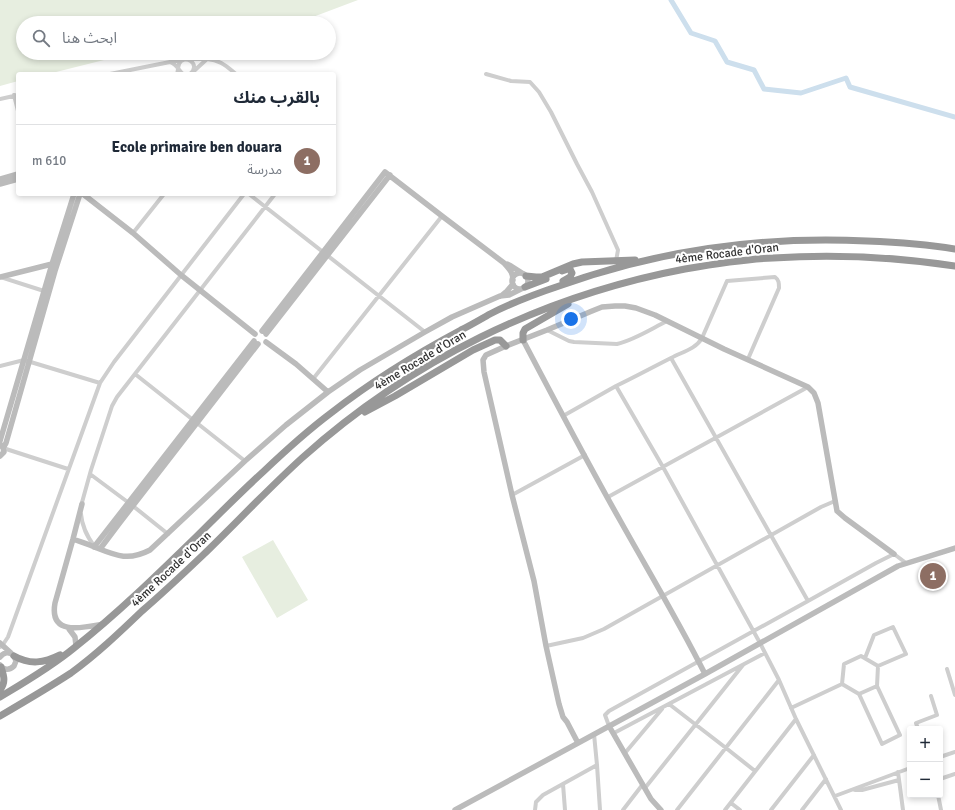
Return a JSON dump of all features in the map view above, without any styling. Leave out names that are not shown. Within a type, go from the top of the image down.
[{"type":"highway","name":"4ème Rocade d'Oran","points":[[0,697],[36,675],[75,648],[104,624],[152,580],[263,471],[329,414],[376,380],[435,344],[490,314],[548,290],[597,273],[653,258],[698,249],[763,241],[844,240],[919,244],[955,249]]},
{"type":"highway","name":"4ème Rocade d'Oran","points":[[0,716],[71,673],[111,641],[204,554],[279,479],[312,449],[342,425],[405,380],[451,352],[480,337],[533,313],[626,282],[675,271],[731,262],[771,258],[826,256],[909,260],[955,266]]},
{"type":"highway","points":[[524,275],[542,277],[573,264],[582,262],[653,258]]},
{"type":"highway","points":[[524,288],[564,270],[568,269],[571,271],[572,275],[570,277],[548,290]]},
{"type":"highway","points":[[523,340],[524,331],[529,325],[584,295]]},
{"type":"highway","points":[[342,425],[473,350],[495,340],[500,340],[506,346]]},
{"type":"highway","points":[[12,654],[21,660],[37,662],[50,659],[75,648]]},
{"type":"highway","points":[[0,690],[5,679],[1,666]]},
{"type":"street","points":[[120,72],[181,60]]},
{"type":"street","points":[[178,72],[179,64],[184,60]]},
{"type":"street","points":[[190,60],[193,63],[194,69],[192,72]]},
{"type":"street","points":[[193,72],[206,60]]},
{"type":"street","points":[[216,60],[234,72]]},
{"type":"street","points":[[170,62],[176,65],[181,72]]},
{"type":"street","points":[[486,74],[511,81],[530,82],[539,92],[551,112],[592,192],[618,250],[616,261]]},
{"type":"street","points":[[0,99],[16,95]]},
{"type":"street","points":[[264,332],[387,173],[504,263],[512,274],[513,282],[516,288],[524,288]]},
{"type":"street","points":[[0,178],[16,174]]},
{"type":"street","points":[[0,184],[16,180]]},
{"type":"street","points":[[0,441],[27,361],[73,196]]},
{"type":"street","points":[[2,446],[6,443],[44,291],[79,196]]},
{"type":"street","points":[[87,196],[133,233],[181,275],[255,334]]},
{"type":"street","points":[[133,233],[162,196]]},
{"type":"street","points":[[1,666],[6,670],[12,668],[16,664],[12,654],[1,646],[8,637],[100,383],[114,362],[242,196]]},
{"type":"street","points":[[251,196],[425,332]]},
{"type":"street","points":[[75,648],[75,637],[69,629],[57,621],[54,609],[90,474],[112,406],[117,397],[273,196]]},
{"type":"street","points":[[313,379],[442,216]]},
{"type":"street","points":[[500,296],[509,295],[524,288],[528,283],[528,280],[524,275],[504,263]]},
{"type":"street","points":[[0,277],[54,265]]},
{"type":"street","points":[[73,539],[116,556],[134,556],[150,550],[245,461],[286,425],[328,392],[360,370],[425,332],[452,317],[500,296],[507,291],[513,282],[515,275],[520,273],[524,275]]},
{"type":"street","points":[[0,277],[44,291]]},
{"type":"street","points":[[563,416],[616,386],[692,348],[699,343],[727,281],[775,277],[778,279],[779,288],[748,359]]},
{"type":"street","points":[[578,743],[558,704],[534,581],[512,495],[483,365],[483,360],[486,355],[602,307],[625,306],[636,308],[667,321],[808,387],[814,393],[818,403],[837,511],[906,563]]},
{"type":"street","points":[[547,330],[569,341],[617,344],[638,336],[667,321]]},
{"type":"street","points":[[255,334],[258,331],[264,332]]},
{"type":"street","points":[[264,332],[267,338],[266,342]]},
{"type":"street","points":[[255,334],[254,338],[256,343]]},
{"type":"street","points":[[523,340],[563,416],[705,674]]},
{"type":"street","points":[[266,342],[296,364],[328,392]]},
{"type":"street","points":[[256,343],[263,344],[266,342]]},
{"type":"street","points":[[97,548],[256,343]]},
{"type":"street","points":[[671,358],[808,601]]},
{"type":"street","points":[[0,366],[27,361],[100,383]]},
{"type":"street","points":[[135,374],[245,461]]},
{"type":"street","points":[[616,386],[663,466],[760,643],[841,810]]},
{"type":"street","points":[[608,497],[808,387]]},
{"type":"street","points":[[0,463],[1,456],[4,452],[2,446]]},
{"type":"street","points":[[2,446],[68,469]]},
{"type":"street","points":[[512,495],[585,456]]},
{"type":"street","points":[[90,474],[168,534]]},
{"type":"street","points":[[546,646],[583,638],[595,633],[835,501]]},
{"type":"street","points":[[82,504],[81,523],[84,530],[97,548]]},
{"type":"street","points":[[455,810],[705,674],[898,566],[955,548]]},
{"type":"street","points":[[661,810],[651,799],[604,715],[876,562],[894,554]]},
{"type":"street","points":[[69,629],[104,624]]},
{"type":"street","points":[[866,658],[874,635],[892,627],[906,654],[878,666]]},
{"type":"street","points":[[0,657],[6,653],[12,654]]},
{"type":"street","points":[[614,733],[765,653]]},
{"type":"street","points":[[842,684],[844,664],[861,656],[878,666]]},
{"type":"street","points":[[623,810],[696,725],[745,663]]},
{"type":"street","points":[[842,684],[860,694],[882,744],[900,735],[877,686],[878,666]]},
{"type":"street","points":[[947,668],[955,695]]},
{"type":"street","points":[[677,810],[779,680]]},
{"type":"street","points":[[791,708],[842,684]]},
{"type":"street","points":[[860,694],[877,686]]},
{"type":"street","points":[[917,726],[916,723],[937,715],[931,696]]},
{"type":"street","points":[[669,704],[755,772]]},
{"type":"street","points":[[625,753],[663,707]]},
{"type":"street","points":[[725,810],[796,719]]},
{"type":"street","points":[[594,734],[600,810]]},
{"type":"street","points":[[943,756],[955,752]]},
{"type":"street","points":[[771,810],[814,755]]},
{"type":"street","points":[[535,810],[536,802],[543,795],[597,765]]},
{"type":"street","points":[[835,796],[907,769]]},
{"type":"street","points":[[898,772],[903,810]]},
{"type":"street","points":[[943,777],[955,774]]},
{"type":"street","points":[[802,810],[826,779]]},
{"type":"street","points":[[853,789],[862,790],[899,780]]},
{"type":"street","points":[[563,784],[565,810]]},
{"type":"street","points":[[939,798],[941,810]]},
{"type":"street","points":[[731,803],[740,810]]},
{"type":"shaded area","points":[[0,0],[358,0],[316,16],[16,16],[16,60],[104,60],[56,72],[16,72],[16,82],[0,86]]},
{"type":"shaded area","points":[[273,540],[308,600],[277,618],[242,557]]},
{"type":"waterway","points":[[671,0],[691,33],[715,41],[727,62],[754,70],[764,89],[801,93],[846,78],[850,87],[955,117]]},
{"type":"place","name":"Ecole primaire ben douara","points":[[933,576]]}]
